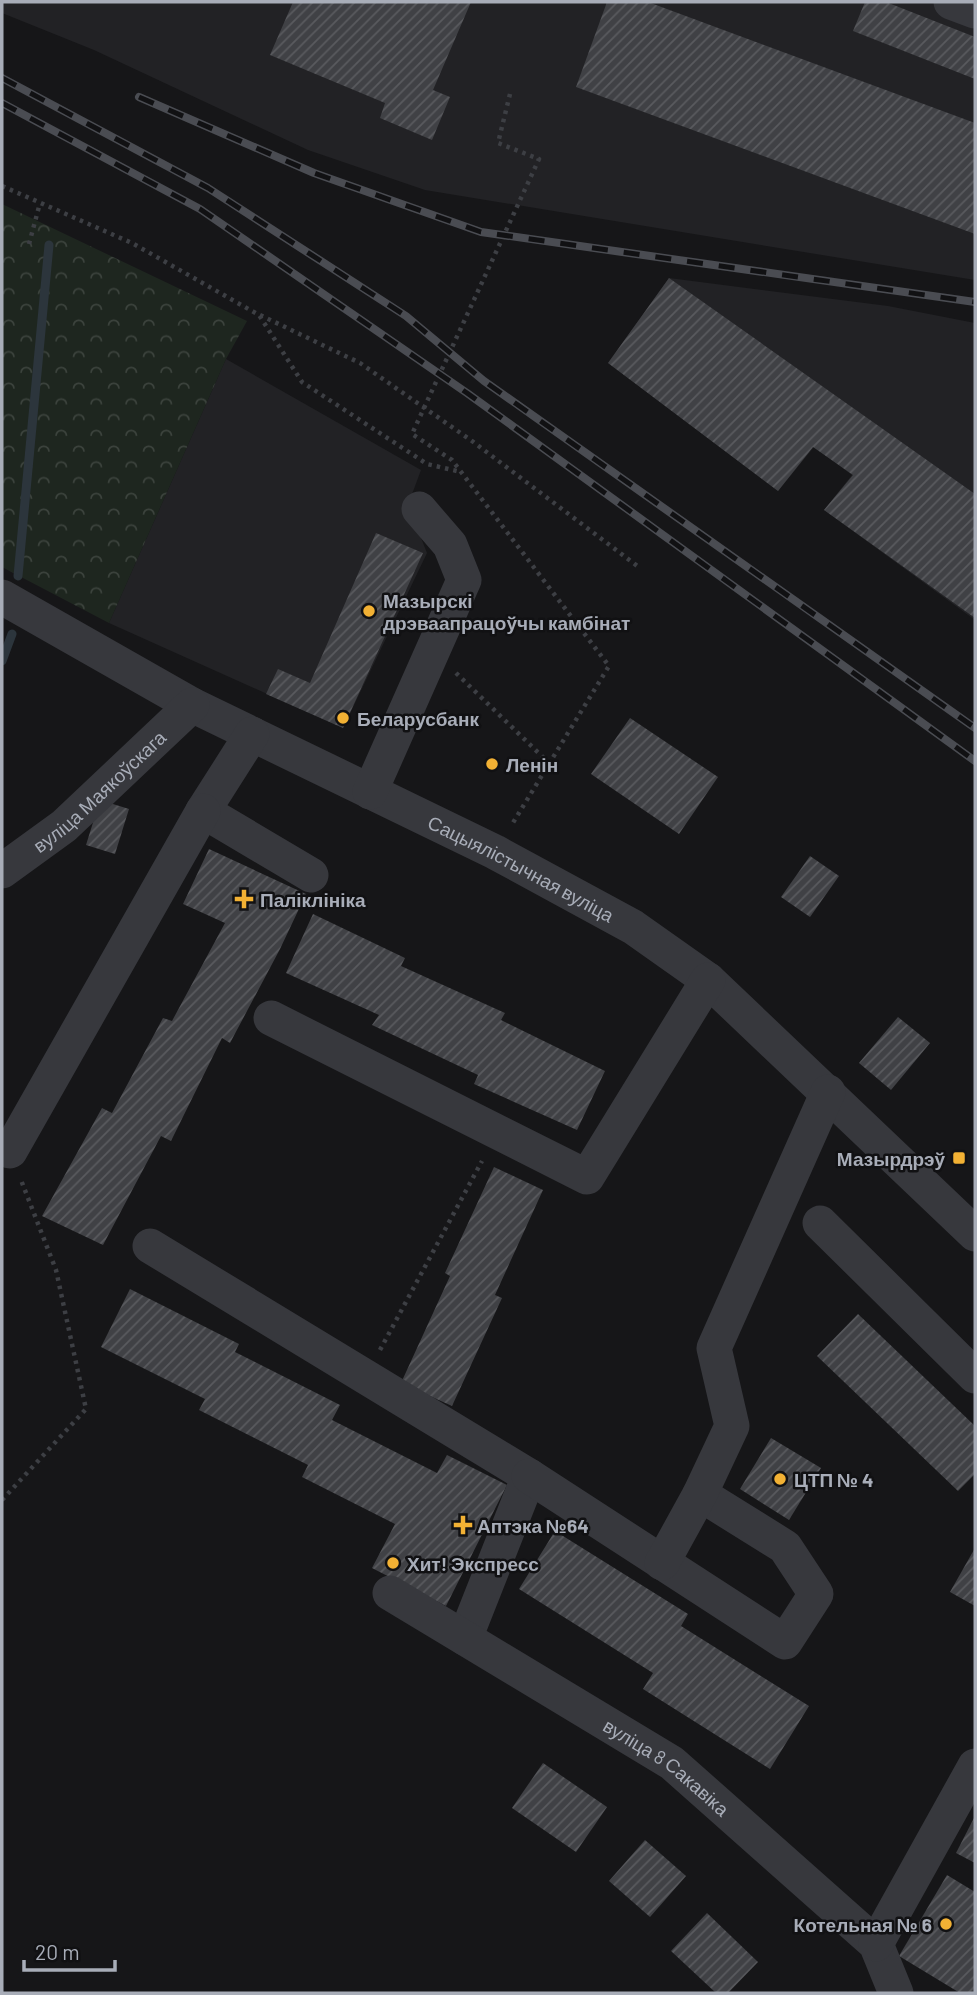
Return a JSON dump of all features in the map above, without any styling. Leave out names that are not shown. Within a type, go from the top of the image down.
[{"type":"street","points":[[951,2],[975,11]]},
{"type":"street","points":[[370,792],[464,580],[450,545],[419,509]]},
{"type":"street","name":"Сацыялістычная вуліца","points":[[2,597],[192,705],[495,852],[633,927],[708,980],[975,1234]]},
{"type":"street","name":"вуліца Маякоўскага","points":[[2,871],[64,826],[192,705]]},
{"type":"street","points":[[10,1151],[203,811],[252,734]]},
{"type":"street","points":[[203,811],[311,875]]},
{"type":"street","points":[[271,1018],[587,1177],[708,980]]},
{"type":"street","points":[[662,1563],[733,1426],[713,1348],[828,1092]]},
{"type":"street","points":[[820,1223],[975,1376]]},
{"type":"street","points":[[150,1246],[529,1476],[785,1642],[816,1594],[785,1547],[700,1494]]},
{"type":"street","points":[[465,1638],[529,1476]]},
{"type":"street","name":"вуліца 8 Сакавіка","points":[[390,1593],[672,1763],[876,1944],[896,1993]]},
{"type":"street","points":[[876,1944],[975,1766]]},
{"type":"path","points":[[495,852],[609,666],[452,460],[412,434],[539,159],[498,144],[510,94]]},
{"type":"path","points":[[2,186],[132,243],[259,315],[360,363],[472,441],[640,568]]},
{"type":"path","points":[[29,244],[40,203]]},
{"type":"path","points":[[259,315],[302,382],[427,464],[461,472]]},
{"type":"path","points":[[433,650],[549,763]]},
{"type":"path","points":[[365,1376],[498,1132]]},
{"type":"path","points":[[2,1500],[86,1409],[56,1270],[10,1151]]},
{"type":"shaded area","points":[[2,2],[975,2],[975,280],[425,190],[308,150],[94,50],[2,13]]},
{"type":"shaded area","points":[[669,278],[888,306],[975,323],[975,620],[824,510],[852,475],[814,447],[778,491],[608,363]]},
{"type":"shaded area","points":[[226,359],[421,470],[408,505],[427,553],[343,728],[109,623]]},
{"type":"green space","points":[[2,204],[247,321],[226,359],[109,623],[2,567]]},
{"type":"building","points":[[293,2],[471,2],[433,90],[450,97],[432,140],[380,118],[385,103],[270,55]]},
{"type":"building","points":[[607,2],[648,2],[975,123],[975,234],[576,87]]},
{"type":"building","points":[[865,2],[886,2],[975,37],[975,79],[853,31]]},
{"type":"building","points":[[669,278],[975,494],[975,618],[824,510],[853,475],[813,447],[778,491],[608,363]]},
{"type":"building","name":"Мазырскі дрэваапрацоўчы камбінат","points":[[376,533],[423,553],[343,728],[266,694],[278,669],[310,683]]},
{"type":"building","points":[[630,718],[718,777],[679,834],[591,774]]},
{"type":"building","points":[[100,800],[129,809],[115,854],[86,845]]},
{"type":"building","points":[[209,849],[306,894],[230,1043],[222,1038],[171,1141],[161,1136],[103,1245],[42,1216],[102,1108],[112,1113],[163,1018],[172,1021],[225,923],[183,904]]},
{"type":"building","points":[[810,856],[839,876],[810,917],[781,897]]},
{"type":"building","points":[[313,914],[405,958],[401,966],[505,1013],[501,1020],[605,1071],[577,1130],[474,1084],[478,1075],[372,1025],[379,1015],[286,973]]},
{"type":"building","points":[[898,1017],[930,1043],[891,1090],[859,1063]]},
{"type":"building","points":[[494,1167],[543,1190],[495,1295],[502,1298],[452,1406],[401,1383],[450,1276],[445,1273]]},
{"type":"building","points":[[130,1289],[239,1344],[235,1352],[340,1405],[332,1420],[437,1473],[447,1455],[507,1485],[446,1606],[372,1568],[395,1524],[302,1477],[308,1465],[199,1410],[205,1399],[101,1347]]},
{"type":"building","points":[[858,1314],[975,1426],[975,1474],[958,1491],[817,1356]]},
{"type":"building","name":"ЦТП № 4","points":[[771,1438],[821,1468],[789,1520],[740,1489]]},
{"type":"building","points":[[555,1531],[688,1614],[681,1626],[809,1706],[770,1769],[643,1689],[653,1673],[519,1589]]},
{"type":"building","points":[[975,1548],[975,1606],[950,1592]]},
{"type":"building","points":[[543,1763],[607,1807],[576,1852],[512,1808]]},
{"type":"building","points":[[975,1816],[975,1863],[956,1853]]},
{"type":"building","points":[[645,1840],[686,1876],[650,1917],[609,1881]]},
{"type":"building","name":"Котельная № 6","points":[[947,1875],[975,1892],[975,1993],[960,1993],[899,1956]]},
{"type":"building","points":[[707,1913],[758,1962],[728,1993],[716,1993],[671,1951]]},
{"type":"waterway","points":[[18,576],[49,245]]},
{"type":"waterway","points":[[2,661],[12,634]]},
{"type":"railway","points":[[2,78],[208,188],[406,316],[484,381],[975,728]]},
{"type":"railway","points":[[139,97],[314,173],[481,232],[975,302]]},
{"type":"railway","points":[[2,103],[200,209],[467,393],[975,761]]},
{"type":"place","name":"Мазырскі дрэваапрацоўчы камбінат","points":[[369,611]]},
{"type":"place","name":"Беларусбанк","points":[[343,718]]},
{"type":"place","name":"Ленін","points":[[492,764]]},
{"type":"place","name":"Паліклініка","points":[[244,899]]},
{"type":"place","name":"Мазырдрэў","points":[[959,1158]]},
{"type":"place","name":"ЦТП № 4","points":[[780,1479]]},
{"type":"place","name":"Аптэка №64","points":[[463,1525]]},
{"type":"place","name":"Хит! Экспресс","points":[[393,1563]]},
{"type":"place","name":"Котельная № 6","points":[[946,1924]]}]
